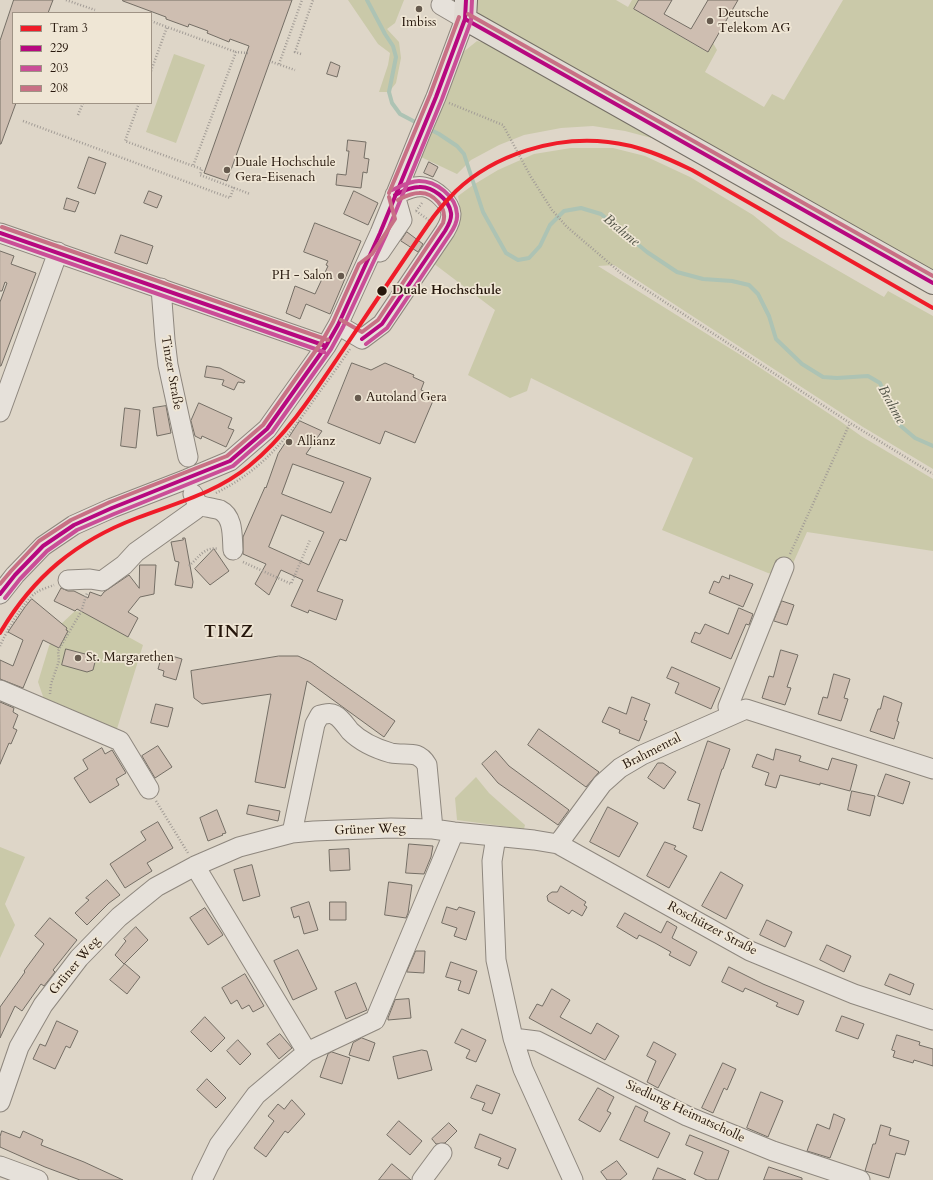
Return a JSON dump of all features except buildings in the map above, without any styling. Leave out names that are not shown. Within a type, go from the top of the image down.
[{"type":"main road","points":[[466,10],[933,283]]},
{"type":"street","points":[[0,594],[15,575],[43,546],[74,525],[112,508],[230,461],[267,429],[326,346],[338,325],[380,233],[394,195],[436,97],[466,10],[441,5]]},
{"type":"street","points":[[338,325],[362,339],[382,324],[445,231],[450,221],[451,212],[446,202],[432,189],[423,186],[409,188],[394,195]]},
{"type":"street","points":[[0,233],[326,346]]},
{"type":"street","points":[[0,412],[58,252]]},
{"type":"street","name":"Tinzer Straße","points":[[161,288],[164,340],[188,457]]},
{"type":"street","points":[[187,479],[198,505]]},
{"type":"street","points":[[198,505],[221,511],[227,516],[230,524],[233,554]]},
{"type":"street","points":[[68,580],[90,579],[102,581],[124,565],[136,552],[195,510],[198,505]]},
{"type":"street","points":[[730,715],[728,707],[784,567]]},
{"type":"street","points":[[0,690],[120,741],[149,789]]},
{"type":"street","name":"Brahmental","points":[[558,844],[602,784],[620,768],[642,755],[746,708],[933,769]]},
{"type":"street","points":[[292,833],[315,724],[320,715],[329,713],[336,715],[352,733],[373,746],[392,753],[415,755],[423,758],[427,765],[433,829]]},
{"type":"street","name":"Grüner Weg","points":[[0,1102],[19,1047],[43,1005],[79,958],[119,917],[156,887],[195,866],[239,847],[292,833],[391,828],[433,829],[496,837]]},
{"type":"street","points":[[202,1180],[220,1145],[256,1095],[307,1052],[375,1020],[454,832]]},
{"type":"street","points":[[496,837],[492,861],[496,960],[513,1038],[523,1069],[573,1180]]},
{"type":"street","name":"Roschützer Straße","points":[[496,837],[534,840],[558,844],[750,951],[854,994],[933,1020]]},
{"type":"street","points":[[195,866],[307,1052]]},
{"type":"street","name":"Siedlung Heimatscholle","points":[[513,1038],[537,1041],[687,1116],[773,1151],[860,1180]]},
{"type":"street","points":[[422,1180],[442,1153]]},
{"type":"street","points":[[0,1166],[38,1180]]},
{"type":"path","points":[[66,0],[95,10]]},
{"type":"path","points":[[279,64],[302,0]]},
{"type":"path","points":[[301,54],[295,52],[314,0]]},
{"type":"path","points":[[152,21],[236,52],[248,53]]},
{"type":"path","points":[[152,68],[167,27]]},
{"type":"path","points":[[193,166],[236,52]]},
{"type":"path","points":[[269,60],[295,70]]},
{"type":"path","points":[[436,97],[503,125],[530,177],[552,210],[566,226],[622,274],[850,423],[933,474]]},
{"type":"path","points":[[78,114],[83,104]]},
{"type":"path","points":[[139,104],[125,141],[202,169],[200,175],[250,194]]},
{"type":"path","points":[[23,121],[230,198],[234,188]]},
{"type":"path","points":[[394,195],[445,231]]},
{"type":"path","points":[[784,567],[850,423]]},
{"type":"path","points":[[189,566],[206,550],[216,548],[233,554],[291,584],[310,540]]},
{"type":"path","points":[[42,708],[49,698],[51,684],[59,661],[58,652],[81,612],[90,579]]},
{"type":"path","points":[[0,646],[6,632],[28,600],[36,592],[68,580]]},
{"type":"path","points":[[149,789],[195,866]]},
{"type":"green space","points":[[348,0],[404,0],[395,23],[387,29],[399,42],[401,58],[396,83],[389,92],[379,92],[388,65],[390,53],[378,44]]},
{"type":"green space","points":[[474,0],[616,0],[628,7],[632,0],[639,0],[634,9],[707,52],[713,43],[717,50],[705,72],[764,107],[772,94],[784,100],[843,0],[933,0],[933,275],[480,16]]},
{"type":"green space","points":[[477,41],[494,45],[667,142],[625,131],[593,126],[561,128],[524,135],[499,145],[471,160],[457,174],[421,157],[443,106],[457,63],[462,53]]},
{"type":"green space","points":[[174,54],[205,65],[176,143],[146,132]]},
{"type":"green space","points":[[571,148],[613,148],[645,156],[690,177],[753,215],[780,237],[884,297],[888,291],[933,316],[933,469],[863,427],[614,265],[598,266],[747,359],[861,436],[933,479],[933,551],[807,532],[786,579],[768,573],[662,530],[693,458],[531,378],[527,391],[510,398],[468,375],[495,310],[433,263],[450,239],[461,215],[458,196],[498,170],[534,154]]},
{"type":"green space","points":[[75,611],[83,612],[143,645],[116,732],[46,705],[38,682],[49,646],[60,625]]},
{"type":"green space","points":[[476,777],[489,793],[525,825],[524,829],[457,820],[455,798]]},
{"type":"green space","points":[[0,847],[25,857],[5,904],[15,925],[0,958]]},
{"type":"waterway","name":"Brahme","points":[[367,0],[393,46],[396,57],[389,92],[392,103],[400,114],[419,124]]},
{"type":"waterway","name":"Brahme","points":[[427,128],[457,146],[464,154],[483,212],[506,253],[518,260],[529,258],[540,246],[550,225],[564,211],[581,208],[601,214],[647,252],[677,272],[703,279],[732,281],[749,285],[758,294],[769,316],[776,339],[802,364],[823,377],[837,378],[868,376],[880,383],[897,422],[915,438],[933,446]]},
{"type":"tram line","name":"3","points":[[0,633],[13,613],[42,578],[58,563],[76,550],[115,527],[195,496],[223,483],[249,466],[263,454],[300,412],[430,222],[444,204],[456,191],[472,178],[489,167],[527,150],[567,142],[588,141],[608,142],[630,146],[661,156],[692,170],[933,308]]},
{"type":"transit line","name":"229","points":[[0,594],[15,575],[43,546],[74,525],[112,508],[230,461],[267,429],[326,346],[338,325],[380,233],[436,97],[465,19],[466,0]]},
{"type":"transit line","name":"203","points":[[5,598],[20,579],[47,551],[77,530],[233,466],[272,432],[331,349],[343,327],[386,235],[442,99],[471,21],[472,0]]},
{"type":"transit line","name":"208","points":[[468,14],[933,276]]},
{"type":"transit line","name":"208","points":[[389,193],[430,95],[459,17]]},
{"type":"transit line","name":"229","points":[[465,19],[933,283]]},
{"type":"transit line","name":"203","points":[[366,344],[387,328],[451,232],[457,219],[456,207],[453,201],[444,191],[432,184],[416,181],[392,190]]},
{"type":"transit line","name":"229","points":[[362,339],[382,324],[450,223],[450,208],[443,198],[434,191],[424,187],[419,187],[395,195]]},
{"type":"transit line","name":"208","points":[[341,320],[362,332],[378,320],[443,223],[444,217],[441,207],[438,202],[429,195],[424,193],[416,193],[398,200]]},
{"type":"transit line","name":"208","points":[[0,584],[39,541],[71,520],[110,502],[227,456],[263,425],[321,343],[333,322],[359,264],[372,254],[395,219],[389,197]]},
{"type":"transit line","name":"208","points":[[2,227],[328,340]]},
{"type":"transit line","name":"229","points":[[0,233],[326,346]]},
{"type":"transit line","name":"203","points":[[0,239],[324,352]]},
{"type":"place","name":"Imbiss","points":[[419,9]]},
{"type":"place","name":"Deutsche Telekom AG","points":[[710,21]]},
{"type":"place","name":"Duale Hochschule Gera-Eisenach","points":[[227,170]]},
{"type":"place","name":"PH - Salon","points":[[341,276]]},
{"type":"place","name":"Duale Hochschule","points":[[382,291]]},
{"type":"place","name":"Autoland Gera","points":[[358,398]]},
{"type":"place","name":"Allianz","points":[[289,442]]},
{"type":"place","name":"St. Margarethen","points":[[78,658]]},
{"type":"district","name":"TINZ","points":[[229,633]]}]
